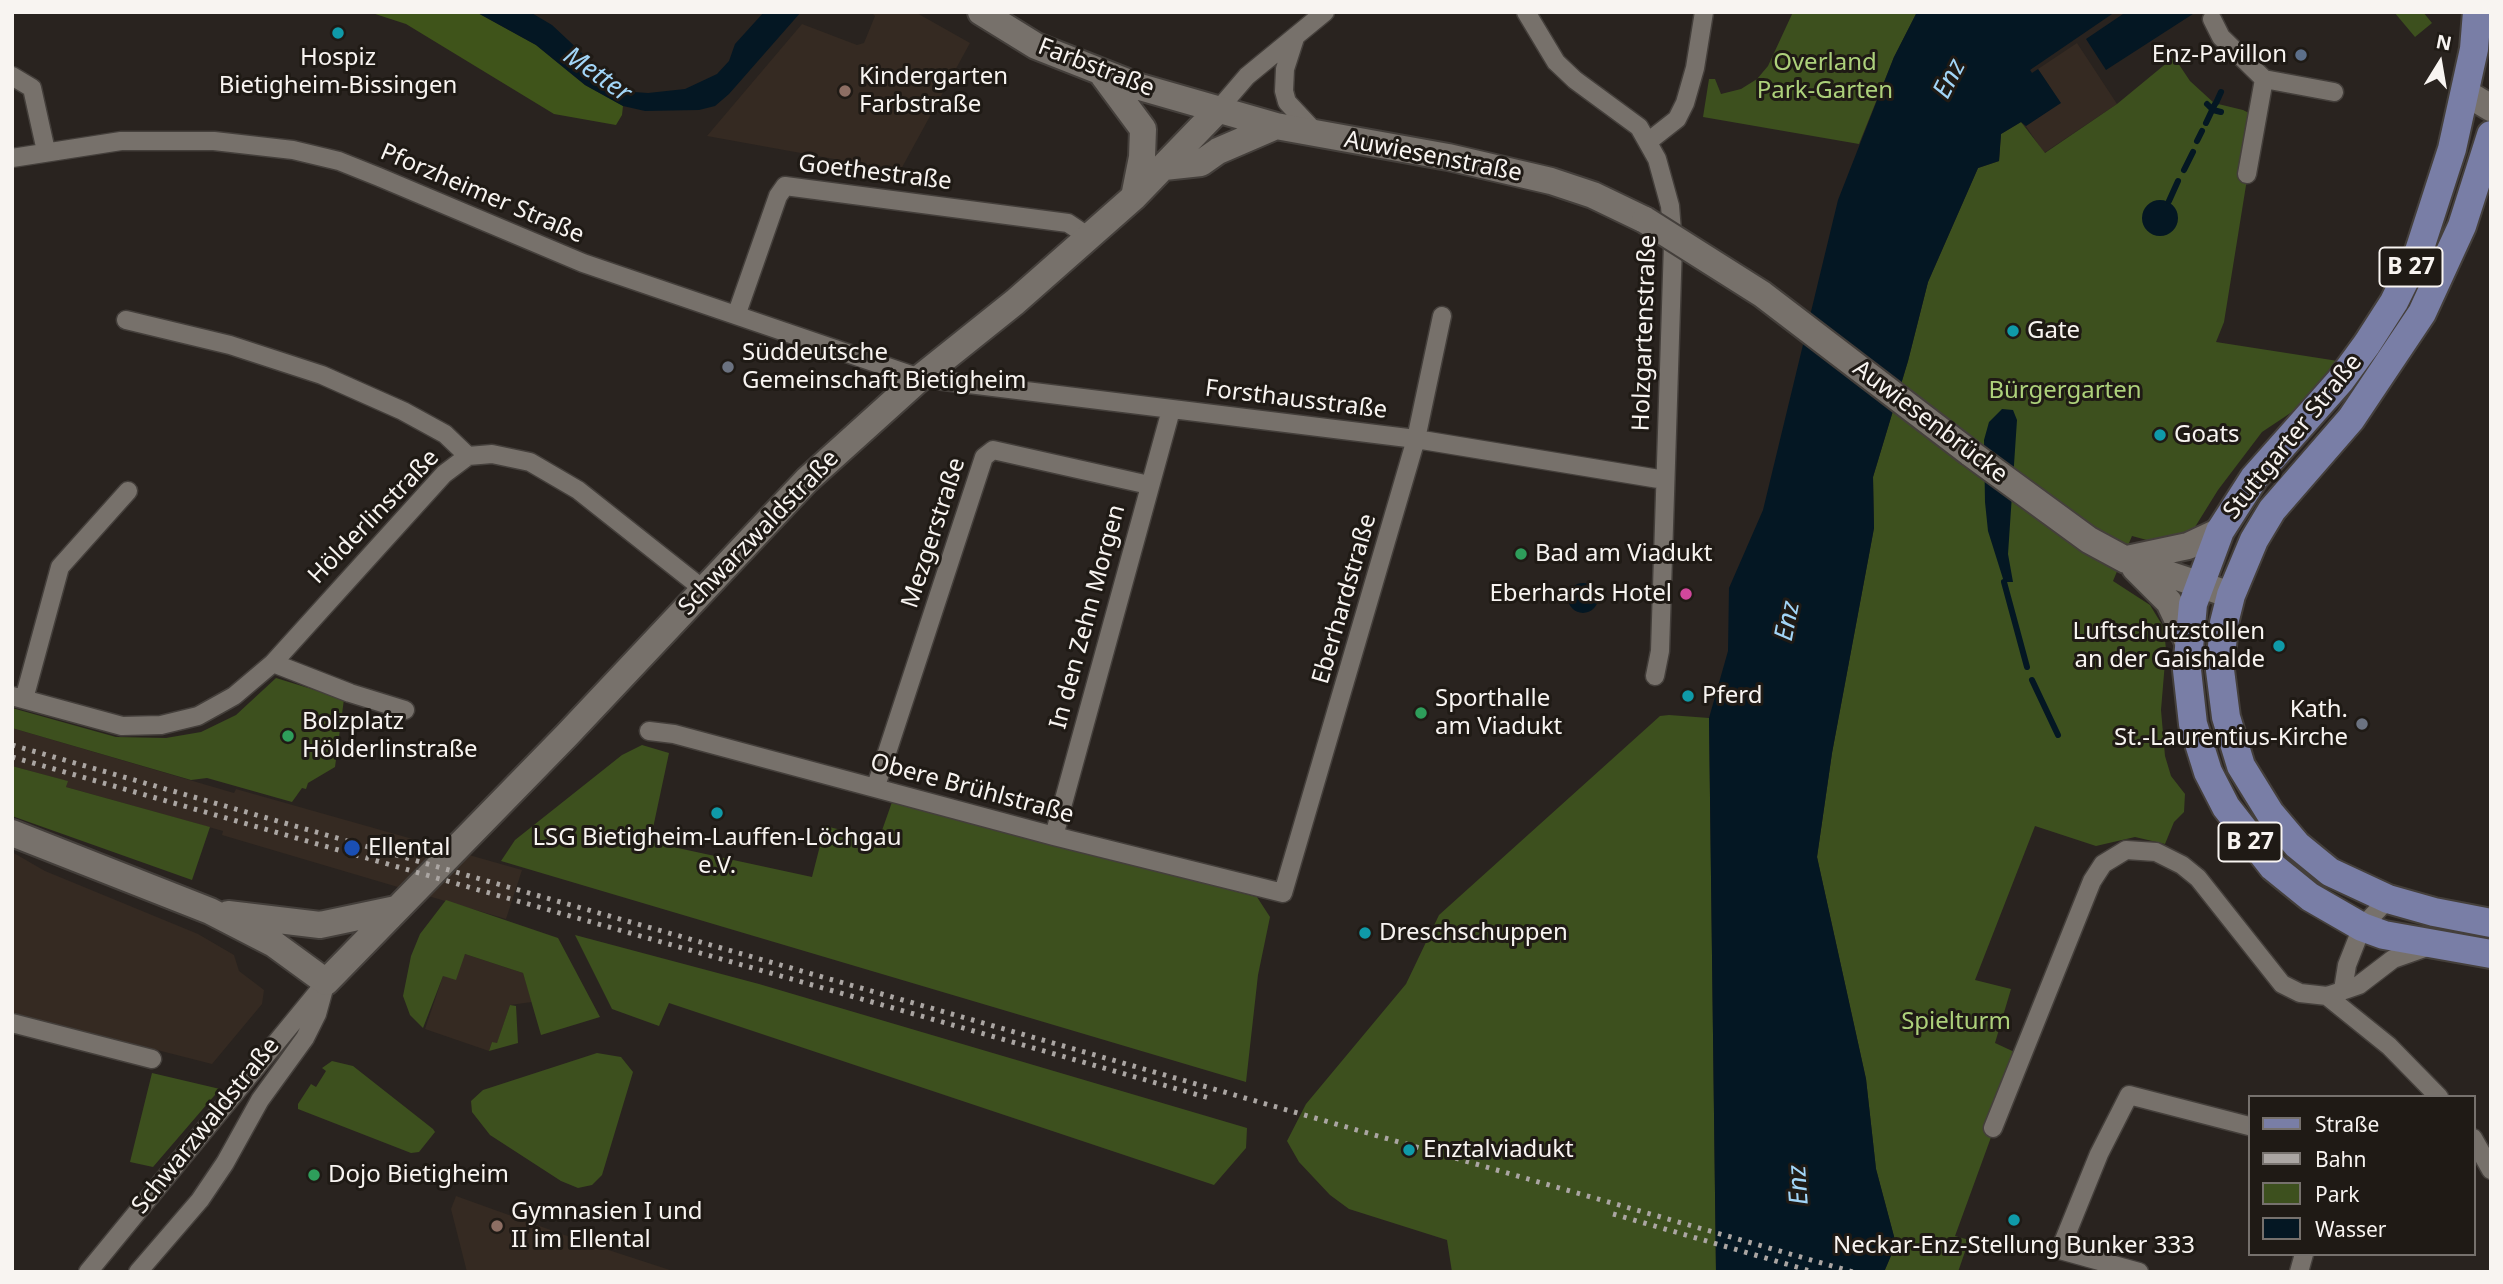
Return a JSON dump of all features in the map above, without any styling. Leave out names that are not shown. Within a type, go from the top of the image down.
[{"type":"main road","name":"Farbstraße","points":[[981,12],[1036,46],[1103,75],[1217,111]]},
{"type":"main road","name":"Stuttgarter Straße","points":[[2477,12],[2474,49],[2478,93],[2419,251],[2394,302],[2340,381],[2254,478],[2220,531],[2197,585],[2187,640],[2193,724],[2208,772],[2226,807],[2246,837],[2291,884],[2373,931],[2491,954]]},
{"type":"main road","points":[[1103,75],[1143,129],[1142,157],[1134,197]]},
{"type":"main road","points":[[2478,93],[2491,108]]},
{"type":"main road","name":"Auwiesenstraße","points":[[1217,111],[1276,126],[1448,157],[1551,181],[1593,195],[1645,219]]},
{"type":"main road","name":"Schwarzwaldstraße","points":[[326,982],[567,735],[832,456],[919,378],[1134,197],[1217,111]]},
{"type":"main road","points":[[1164,167],[1201,163],[1218,151],[1276,126]]},
{"type":"main road","name":"Stuttgarter Straße","points":[[2491,135],[2483,178],[2422,313],[2351,419],[2272,510],[2254,540],[2231,595],[2221,649],[2221,681],[2226,717],[2241,766],[2270,813],[2297,845],[2330,872],[2388,899],[2491,923]]},
{"type":"main road","name":"Auwiesenbrücke","points":[[1645,219],[1762,294],[2017,489],[2089,540],[2126,560],[2231,595]]},
{"type":"main road","points":[[2126,560],[2188,546],[2220,531]]},
{"type":"main road","points":[[2126,560],[2169,602],[2187,640]]},
{"type":"main road","points":[[12,833],[210,911],[274,944],[326,982]]},
{"type":"main road","points":[[210,911],[320,925],[396,909]]},
{"type":"street","points":[[1217,111],[1247,76],[1325,12]]},
{"type":"street","points":[[1526,12],[1556,62],[1575,80],[1639,127],[1649,141],[1677,119],[1685,103],[1695,68],[1704,12]]},
{"type":"street","points":[[2212,19],[2221,37],[2264,79],[2334,92]]},
{"type":"street","points":[[1298,33],[1285,69],[1284,91],[1287,102],[1315,133]]},
{"type":"street","points":[[12,76],[32,88],[46,151]]},
{"type":"street","points":[[2247,174],[2264,79]]},
{"type":"street","name":"Pforzheimer Straße","points":[[12,158],[121,141],[170,140],[258,145],[302,152],[379,177],[583,263],[737,313],[919,378]]},
{"type":"street","name":"Holzgartenstraße","points":[[1649,141],[1665,178],[1673,229],[1660,651],[1655,676]]},
{"type":"street","name":"Goethestraße","points":[[737,313],[778,195],[785,186],[1068,223],[1089,237]]},
{"type":"street","name":"Eberhardstraße","points":[[1283,893],[1416,439],[1442,316]]},
{"type":"street","points":[[126,320],[230,345],[322,375],[403,411],[445,434],[468,456]]},
{"type":"street","name":"Forsthausstraße","points":[[919,378],[1416,439],[1665,480]]},
{"type":"street","name":"In den Zehn Morgen","points":[[1054,836],[1171,410]]},
{"type":"street","name":"Mezgerstraße","points":[[876,786],[984,457],[993,450],[1149,485]]},
{"type":"street","name":"Hölderlinstraße","points":[[18,698],[122,726],[161,724],[198,716],[233,696],[273,663],[444,474],[468,456],[492,454],[530,462],[578,490],[703,589]]},
{"type":"street","points":[[18,698],[60,567],[128,491]]},
{"type":"street","points":[[273,663],[350,693],[405,710]]},
{"type":"street","name":"Obere Brühlstraße","points":[[649,731],[674,734],[846,782],[876,786],[1054,836],[1283,893]]},
{"type":"street","points":[[1993,1128],[2092,881],[2103,864],[2126,850],[2155,852],[2182,865],[2198,878],[2282,984],[2300,993],[2335,993],[2359,985],[2393,958],[2434,945]]},
{"type":"street","points":[[2335,993],[2347,965],[2373,931],[2388,899]]},
{"type":"street","points":[[2371,975],[2373,931]]},
{"type":"street","name":"Schwarzwaldstraße","points":[[88,1272],[326,982]]},
{"type":"street","name":"Schwarzwaldstraße","points":[[138,1272],[200,1200],[225,1163],[260,1100],[305,1038],[317,1014],[326,982]]},
{"type":"street","points":[[2335,993],[2437,1095]]},
{"type":"street","points":[[12,1023],[152,1059]]},
{"type":"street","points":[[2138,1272],[2060,1250],[2099,1154],[2129,1095],[2248,1126]]},
{"type":"street","points":[[2475,1142],[2491,1170]]},
{"type":"shaded area","name":"Kindergarten Farbstraße","points":[[871,12],[915,12],[970,43],[900,171],[707,136],[802,24],[857,45],[864,43],[875,16]]},
{"type":"shaded area","points":[[2077,43],[2117,104],[2044,153],[2026,126],[2060,102],[2038,69]]},
{"type":"shaded area","points":[[12,728],[234,793],[236,789],[522,870],[506,919],[222,835],[223,831],[66,787],[67,781],[12,766]]},
{"type":"shaded area","points":[[12,852],[45,871],[198,934],[234,955],[239,971],[264,990],[262,1004],[212,1064],[12,1013]]},
{"type":"shaded area","points":[[465,954],[523,973],[532,1002],[510,1005],[497,1044],[492,1042],[489,1051],[425,1029],[443,976]]},
{"type":"shaded area","name":"Gymnasien I und II im Ellental","points":[[456,1196],[676,1272],[467,1272],[451,1209]]},
{"type":"green space","points":[[369,12],[476,12],[536,45],[585,85],[623,106],[622,115],[616,125],[554,114],[406,24]]},
{"type":"green space","name":"Overland Park-Garten","points":[[1793,12],[1917,12],[1894,57],[1859,144],[1703,117],[1709,79],[1715,79],[1721,94],[1741,89],[1757,79],[1768,66]]},
{"type":"green space","points":[[2394,12],[2423,12],[2432,23],[2415,37]]},
{"type":"green space","name":"Bürgergarten","points":[[2174,57],[2190,81],[2214,103],[2243,110],[2257,117],[2224,322],[2216,342],[2338,361],[2301,406],[2262,432],[2218,490],[2195,527],[2185,537],[2158,543],[2132,536],[2113,581],[2150,605],[2164,628],[2166,650],[2161,710],[2165,756],[2171,776],[2185,794],[2184,812],[2174,822],[2165,844],[2135,837],[2096,846],[2035,826],[1975,980],[2011,989],[1995,1043],[2021,1055],[1955,1236],[1969,1240],[1958,1272],[1884,1272],[1896,1244],[1876,1169],[1866,1079],[1817,857],[1832,753],[1874,528],[1873,477],[1908,361],[1928,282],[1978,168],[1999,161],[2001,134],[2021,122],[2045,153],[2117,104]]},
{"type":"green space","points":[[276,678],[344,699],[335,767],[308,783],[306,789],[302,788],[292,802],[207,778],[191,780],[12,728],[12,708],[116,737],[166,738],[201,732],[236,715]]},
{"type":"green space","points":[[1660,716],[1709,718],[1716,1272],[1452,1272],[1447,1240],[1349,1209],[1330,1195],[1299,1162],[1287,1141],[1306,1104],[1406,984],[1439,915]]},
{"type":"green space","points":[[642,745],[669,753],[650,842],[812,877],[825,826],[879,839],[892,802],[1257,897],[1270,917],[1258,975],[1246,1082],[501,861],[515,840],[622,755]]},
{"type":"green space","points":[[12,766],[68,781],[66,787],[210,827],[192,880],[12,816]]},
{"type":"green space","points":[[446,900],[558,938],[600,1017],[541,1035],[523,973],[465,954],[456,980],[443,976],[423,1028],[410,1015],[403,996],[411,956],[420,934]]},
{"type":"green space","points":[[575,935],[759,984],[1247,1128],[1246,1148],[1214,1185],[669,1003],[659,1026],[612,1009]]},
{"type":"green space","points":[[510,1005],[516,1006],[518,1043],[489,1051],[492,1042],[497,1043]]},
{"type":"green space","points":[[597,1053],[621,1057],[633,1072],[602,1175],[592,1185],[578,1188],[561,1181],[490,1135],[472,1112],[471,1101],[483,1090]]},
{"type":"green space","points":[[332,1061],[353,1066],[433,1129],[435,1132],[419,1152],[411,1153],[298,1109],[298,1104],[311,1084],[316,1087],[326,1071],[322,1068]]},
{"type":"green space","points":[[152,1073],[220,1089],[153,1167],[130,1162]]},
{"type":"water","name":"Metter","points":[[476,12],[530,12],[552,25],[614,83],[634,92],[648,93],[685,89],[717,74],[729,61],[735,44],[764,12],[801,12],[729,94],[715,106],[699,110],[645,111],[623,106],[585,85],[536,45]]},
{"type":"water","name":"Enz","points":[[1917,12],[2115,12],[2030,70],[2032,73],[2038,69],[2061,103],[2026,126],[2021,122],[2001,134],[1999,161],[1978,168],[1928,282],[1908,361],[1873,477],[1874,528],[1832,753],[1817,857],[1866,1079],[1876,1169],[1896,1244],[1884,1272],[1716,1272],[1709,718],[1728,651],[1729,588],[1763,510],[1838,200],[1894,57]]},
{"type":"water","points":[[2126,12],[2196,12],[2106,70],[2086,39]]},
{"type":"water","points":[[2160,200],[2173,205],[2178,218],[2173,231],[2160,236],[2147,231],[2142,218],[2147,205]]},
{"type":"water","points":[[2002,409],[2013,410],[2017,420],[2008,554],[2013,582],[2004,582],[1988,531],[1985,502],[1984,440],[1989,422]]},
{"type":"water","points":[[1583,583],[1594,587],[1598,598],[1594,609],[1583,613],[1572,609],[1568,598],[1572,587]]},
{"type":"waterway","points":[[2216,103],[2221,92]]},
{"type":"waterway","points":[[2207,104],[2213,110],[2221,112]]},
{"type":"waterway","points":[[2206,123],[2215,104]]},
{"type":"waterway","points":[[2197,141],[2202,131]]},
{"type":"waterway","points":[[2184,170],[2193,152]]},
{"type":"waterway","points":[[2169,201],[2178,181]]},
{"type":"waterway","points":[[2004,582],[2027,667]]},
{"type":"waterway","points":[[2032,680],[2058,735]]},
{"type":"railway","points":[[12,745],[1853,1272]]},
{"type":"railway","points":[[12,757],[1209,1098]]},
{"type":"railway","points":[[1613,1214],[1814,1272]]},
{"type":"place","name":"Hospiz Bietigheim-Bissingen","points":[[338,33]]},
{"type":"place","name":"Enz-Pavillon","points":[[2301,55]]},
{"type":"place","name":"Kindergarten Farbstraße","points":[[845,91]]},
{"type":"place","name":"Gate","points":[[2013,331]]},
{"type":"place","name":"Süddeutsche Gemeinschaft Bietigheim","points":[[728,367]]},
{"type":"place","name":"Goats","points":[[2160,435]]},
{"type":"place","name":"Bad am Viadukt","points":[[1521,554]]},
{"type":"place","name":"Eberhards Hotel","points":[[1686,594]]},
{"type":"place","name":"Luftschutzstollen an der Gaishalde","points":[[2279,646]]},
{"type":"place","name":"Pferd","points":[[1688,696]]},
{"type":"place","name":"Sporthalle am Viadukt","points":[[1421,713]]},
{"type":"place","name":"Kath. St.-Laurentius-Kirche","points":[[2362,724]]},
{"type":"place","name":"Bolzplatz Hölderlinstraße","points":[[288,736]]},
{"type":"place","name":"LSG Bietigheim-Lauffen-Löchgau e.V.","points":[[717,813]]},
{"type":"place","name":"Ellental","points":[[352,848]]},
{"type":"place","name":"Dreschschuppen","points":[[1365,933]]},
{"type":"place","name":"Enztalviadukt","points":[[1409,1150]]},
{"type":"place","name":"Dojo Bietigheim","points":[[314,1175]]},
{"type":"place","name":"Neckar-Enz-Stellung Bunker 333","points":[[2014,1220]]},
{"type":"place","name":"Gymnasien I und II im Ellental","points":[[497,1226]]},
{"type":"park label","name":"Spielturm","points":[[1956,1022]]}]
